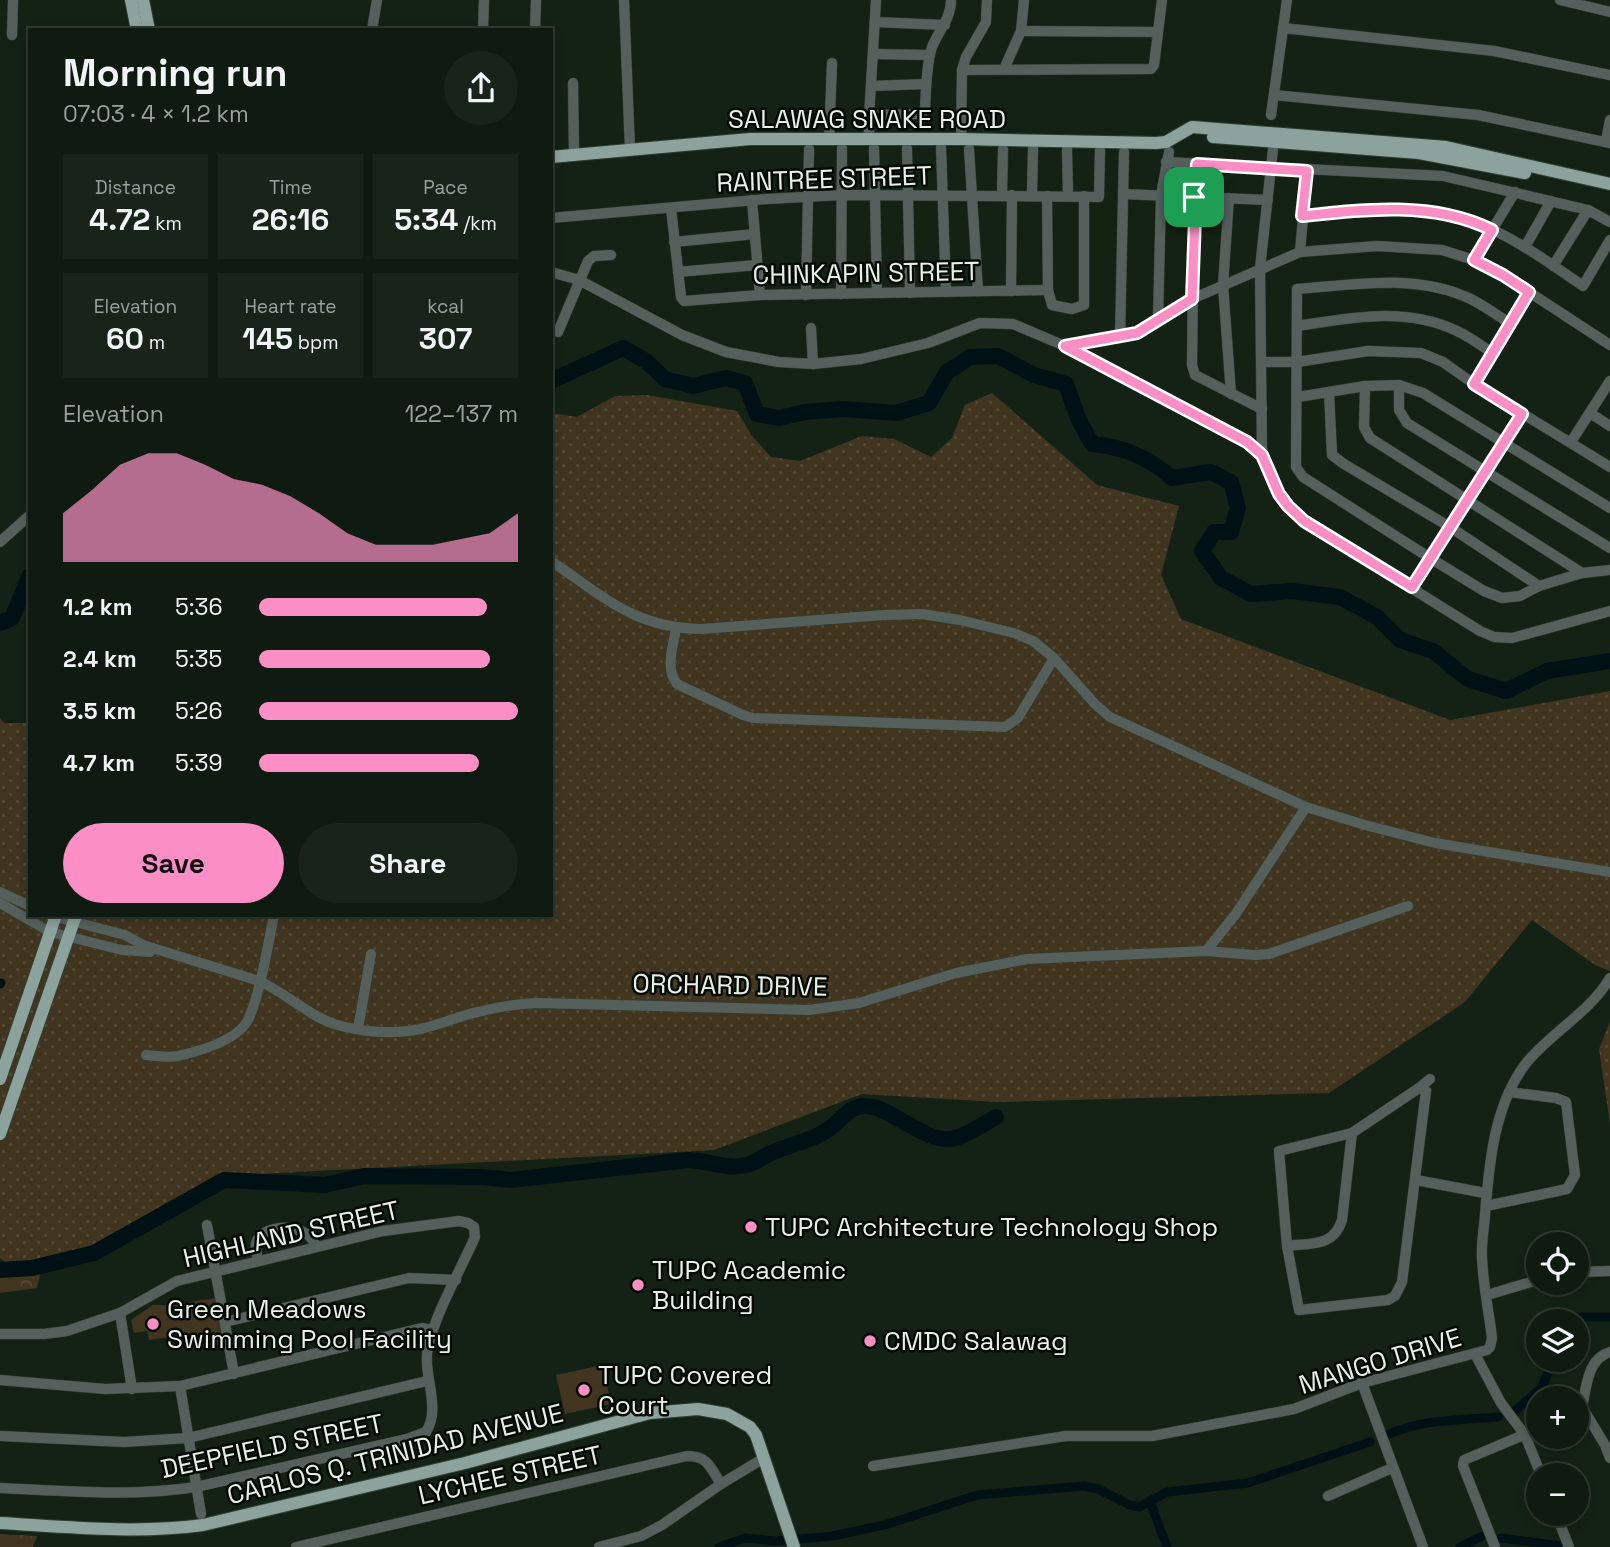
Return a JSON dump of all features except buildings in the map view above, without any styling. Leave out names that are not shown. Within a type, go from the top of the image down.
[{"type":"main road","points":[[131,0],[137,28]]},
{"type":"main road","points":[[143,0],[149,28]]},
{"type":"main road","name":"SALAWAG SNAKE ROAD","points":[[553,156],[750,139],[829,140],[872,144],[1156,144],[1182,135],[1419,153],[1610,184]]},
{"type":"main road","name":"SALAWAG SNAKE ROAD","points":[[1524,169],[1610,193]]},
{"type":"main road","points":[[0,1079],[54,917]]},
{"type":"main road","points":[[0,1134],[75,918]]},
{"type":"main road","name":"CARLOS Q. TRINIDAD AVENUE","points":[[0,1523],[125,1531],[166,1530],[203,1525],[465,1463],[650,1413],[698,1409],[727,1414],[750,1427],[756,1435],[794,1547]]},
{"type":"street","points":[[12,35],[13,0]]},
{"type":"street","points":[[372,28],[377,0]]},
{"type":"street","points":[[484,0],[484,28]]},
{"type":"street","points":[[535,28],[536,0]]},
{"type":"street","points":[[624,0],[630,150]]},
{"type":"street","points":[[876,0],[869,117],[876,195],[877,293]]},
{"type":"street","points":[[869,117],[922,114],[925,110],[930,55],[951,10],[951,0]]},
{"type":"street","points":[[978,292],[974,196],[965,144],[962,70],[966,57],[986,22],[987,0]]},
{"type":"street","points":[[1004,69],[1021,31],[1024,0]]},
{"type":"street","points":[[962,70],[1151,69],[1154,65],[1162,0]]},
{"type":"street","points":[[1271,115],[1287,0]]},
{"type":"street","points":[[1560,0],[1610,12]]},
{"type":"street","points":[[875,22],[945,25]]},
{"type":"street","points":[[1283,28],[1494,51],[1610,75]]},
{"type":"street","points":[[1021,31],[1158,32]]},
{"type":"street","points":[[873,54],[930,55]]},
{"type":"street","points":[[829,140],[832,63]]},
{"type":"street","points":[[573,83],[574,155]]},
{"type":"street","points":[[871,86],[926,84]]},
{"type":"street","points":[[1274,95],[1478,115],[1608,142],[1610,120]]},
{"type":"street","points":[[941,147],[946,292]]},
{"type":"street","points":[[841,294],[842,148]]},
{"type":"street","points":[[907,148],[910,293]]},
{"type":"street","points":[[1032,195],[1033,148]]},
{"type":"street","points":[[806,295],[809,149]]},
{"type":"street","points":[[1003,149],[1011,291]]},
{"type":"street","points":[[1068,149],[1068,196]]},
{"type":"street","points":[[1273,149],[1260,268],[1262,455],[1279,494],[1304,521],[1480,631],[1494,637],[1512,638],[1610,611]]},
{"type":"street","name":"RAINTREE STREET","points":[[553,218],[808,196],[1099,197],[1100,150]]},
{"type":"street","points":[[1120,338],[1124,152]]},
{"type":"street","points":[[1158,319],[1161,195],[1167,157],[1197,164],[1443,176],[1588,210],[1610,222]]},
{"type":"street","points":[[1197,164],[1194,197],[1192,365],[1195,375],[1262,409]]},
{"type":"street","points":[[1300,252],[1307,171]]},
{"type":"street","points":[[1474,260],[1515,192]]},
{"type":"street","points":[[1123,194],[1268,200]]},
{"type":"street","points":[[1047,196],[1048,290],[1052,305],[1072,309],[1084,305],[1084,196]]},
{"type":"street","points":[[1229,198],[1223,285],[1231,394]]},
{"type":"street","points":[[752,200],[760,295]]},
{"type":"street","points":[[1525,247],[1551,201]]},
{"type":"street","points":[[671,208],[678,272],[757,264]]},
{"type":"street","points":[[1302,216],[1371,210],[1420,210],[1454,216],[1492,230],[1525,247],[1584,286],[1610,240]]},
{"type":"street","points":[[1553,265],[1588,210]]},
{"type":"street","points":[[674,242],[755,234]]},
{"type":"street","points":[[1065,346],[1137,333],[1192,299],[1300,252],[1377,246],[1442,250],[1474,260],[1503,275],[1610,345]]},
{"type":"street","points":[[558,332],[584,267],[594,256],[611,255]]},
{"type":"street","name":"CHINKAPIN STREET","points":[[678,272],[681,297],[684,301],[760,295],[1048,290]]},
{"type":"street","points":[[553,273],[579,280],[682,335],[726,352],[779,362],[813,364],[861,359],[928,343],[980,323],[1013,324],[1065,346],[1247,442],[1262,455]]},
{"type":"street","points":[[1511,324],[1466,296],[1407,282],[1297,289],[1296,467],[1303,477],[1430,558],[1485,591],[1502,598],[1520,596],[1539,586],[1582,573],[1610,570]]},
{"type":"street","points":[[1474,384],[1529,292]]},
{"type":"street","points":[[1297,326],[1360,316],[1418,318],[1458,331],[1494,354]]},
{"type":"street","points":[[811,328],[813,364]]},
{"type":"street","points":[[1262,362],[1297,362],[1368,351],[1421,353],[1443,362],[1474,384],[1610,467]]},
{"type":"street","points":[[1571,442],[1609,384]]},
{"type":"street","points":[[1298,397],[1365,386],[1399,385],[1423,393],[1610,508]]},
{"type":"street","points":[[1399,385],[1399,410],[1407,423],[1610,548]]},
{"type":"street","points":[[1365,386],[1364,427],[1370,438],[1582,573]]},
{"type":"street","points":[[1329,392],[1332,455],[1450,527],[1539,586]]},
{"type":"street","points":[[1590,413],[1610,426]]},
{"type":"street","points":[[1412,587],[1522,414]]},
{"type":"street","points":[[0,542],[28,517]]},
{"type":"street","points":[[553,562],[629,614],[676,629],[922,614],[1014,633],[1033,641],[1054,659],[1110,717],[1306,807],[1435,844],[1610,872]]},
{"type":"street","points":[[676,629],[671,663],[672,678],[677,684],[753,718],[1005,727],[1018,718],[1054,659]]},
{"type":"street","points":[[1206,951],[1235,915],[1306,807]]},
{"type":"street","points":[[0,892],[28,905]]},
{"type":"street","name":"ORCHARD DRIVE","points":[[0,903],[50,932],[122,950],[182,958]]},
{"type":"street","name":"ORCHARD DRIVE","points":[[75,918],[125,935],[143,945],[259,981],[317,1016],[358,1029],[399,1032],[421,1029],[496,1007],[537,1003],[810,1010],[835,1008],[871,1000],[956,973],[1027,959],[1206,951],[1269,954],[1408,906]]},
{"type":"street","points":[[146,1055],[176,1057],[226,1040],[237,1033],[247,1021],[274,917]]},
{"type":"street","points":[[358,1029],[371,954]]},
{"type":"street","name":"MANGO DRIVE","points":[[873,1466],[1066,1436],[1152,1436],[1294,1409],[1362,1383],[1488,1350],[1492,1343],[1482,1257],[1485,1193],[1494,1144],[1509,1092],[1527,1063],[1592,1001],[1610,978]]},
{"type":"street","points":[[1419,1087],[1426,1091],[1416,1180],[1402,1282],[1395,1296],[1388,1300],[1299,1310],[1287,1246],[1279,1151],[1352,1133],[1430,1079]]},
{"type":"street","points":[[1486,1206],[1567,1189],[1575,1175],[1566,1102],[1556,1098],[1509,1092]]},
{"type":"street","points":[[1287,1246],[1334,1238],[1339,1231],[1352,1133]]},
{"type":"street","points":[[1416,1180],[1485,1193]]},
{"type":"street","name":"HIGHLAND STREET","points":[[0,1334],[67,1331],[120,1313],[177,1281],[383,1231],[459,1221],[474,1227],[475,1237],[456,1280]]},
{"type":"street","points":[[207,1225],[234,1374]]},
{"type":"street","points":[[258,1261],[258,1239],[279,1229],[298,1228],[308,1232],[316,1247]]},
{"type":"street","points":[[1589,1271],[1610,1270]]},
{"type":"street","points":[[0,1436],[124,1442],[188,1438],[427,1381],[428,1348],[433,1330],[456,1280],[409,1278],[225,1322]]},
{"type":"street","points":[[1487,1295],[1526,1284]]},
{"type":"street","points":[[120,1313],[132,1389]]},
{"type":"street","points":[[0,1380],[132,1389],[180,1386],[422,1328],[433,1330]]},
{"type":"street","points":[[1586,1386],[1596,1360],[1610,1352]]},
{"type":"street","points":[[1475,1353],[1501,1403],[1525,1434],[1536,1463]]},
{"type":"street","name":"DEEPFIELD STREET","points":[[0,1488],[118,1493],[196,1488],[407,1439],[426,1432],[433,1414],[427,1381]]},
{"type":"street","points":[[1362,1383],[1423,1547]]},
{"type":"street","points":[[180,1386],[201,1514]]},
{"type":"street","points":[[1589,1421],[1605,1445],[1610,1458]]},
{"type":"street","points":[[1495,1547],[1463,1466],[1464,1460],[1525,1434]]},
{"type":"street","name":"LYCHEE STREET","points":[[296,1547],[687,1455],[706,1460],[721,1484]]},
{"type":"street","points":[[599,1547],[641,1536],[662,1525],[764,1458]]},
{"type":"street","points":[[1328,1496],[1392,1468]]},
{"type":"street","points":[[1561,1526],[1569,1547]]},
{"type":"green space","points":[[992,393],[1097,485],[1179,506],[1161,575],[1181,619],[1450,720],[1610,691],[1610,971],[1595,965],[1532,920],[1465,1002],[1329,1093],[996,1102],[862,1094],[714,1150],[222,1176],[89,1247],[46,1259],[6,1263],[0,1258],[0,718],[4,723],[28,723],[28,917],[553,917],[553,413],[577,417],[615,396],[647,395],[737,411],[752,436],[771,457],[800,461],[862,436],[894,439],[931,457],[952,438],[965,405]]},
{"type":"green space","points":[[1610,1022],[1610,1124],[1599,1049]]},
{"type":"green space","points":[[41,1270],[37,1288],[0,1293],[0,1272]]},
{"type":"green space","points":[[215,1298],[223,1344],[186,1350],[183,1335],[149,1340],[147,1331],[134,1333],[131,1320],[153,1305]]},
{"type":"green space","name":"TUPC Covered Court","points":[[603,1365],[611,1404],[565,1414],[556,1375]]},
{"type":"green space","points":[[0,1534],[37,1536],[33,1547],[0,1547]]},
{"type":"waterway","points":[[553,380],[623,348],[646,361],[665,379],[693,386],[726,378],[745,383],[757,414],[779,418],[805,412],[843,409],[896,413],[929,403],[947,372],[970,357],[998,356],[1034,375],[1066,384],[1078,418],[1092,444],[1135,454],[1172,478],[1211,472],[1231,482],[1238,508],[1231,532],[1214,532],[1202,551],[1221,578],[1251,594],[1292,591],[1340,597],[1377,617],[1400,640],[1433,651],[1468,679],[1506,691],[1547,671],[1610,661]]},
{"type":"waterway","points":[[0,623],[12,618],[28,580]]},
{"type":"waterway","points":[[0,1270],[32,1268],[94,1253],[224,1180],[325,1185],[364,1176],[482,1177],[511,1180],[689,1160],[740,1166],[820,1134],[848,1112],[861,1106],[881,1110],[925,1133],[945,1139],[966,1134],[996,1117]]},
{"type":"waterway","points":[[1589,1317],[1610,1317]]},
{"type":"waterway","points":[[1515,1411],[1542,1387],[1548,1372]]},
{"type":"waterway","points":[[1387,1435],[1427,1423],[1498,1417]]},
{"type":"waterway","points":[[719,1547],[745,1538],[776,1541],[833,1536],[888,1524],[977,1495],[1084,1486],[1098,1489],[1139,1507],[1167,1492],[1248,1483],[1370,1442]]},
{"type":"waterway","points":[[1150,1501],[1167,1547]]},
{"type":"waterway","points":[[1460,1547],[1482,1536]]},
{"type":"waterway","points":[[1501,1538],[1562,1546]]},
{"type":"place","name":"TUPC Architecture Technology Shop","points":[[751,1227]]},
{"type":"place","name":"TUPC Academic Building","points":[[638,1285]]},
{"type":"place","name":"Green Meadows Swimming Pool Facility","points":[[153,1324]]},
{"type":"place","name":"CMDC Salawag","points":[[870,1341]]},
{"type":"place","name":"TUPC Covered Court","points":[[584,1390]]},
{"type":"route","points":[[1197,164],[1307,171],[1302,216],[1371,210],[1420,210],[1454,216],[1482,225],[1492,230],[1474,260],[1529,292],[1474,384],[1522,414],[1412,587],[1304,521],[1279,494],[1262,455],[1247,442],[1065,346],[1137,333],[1192,299],[1194,197],[1197,164]]}]
